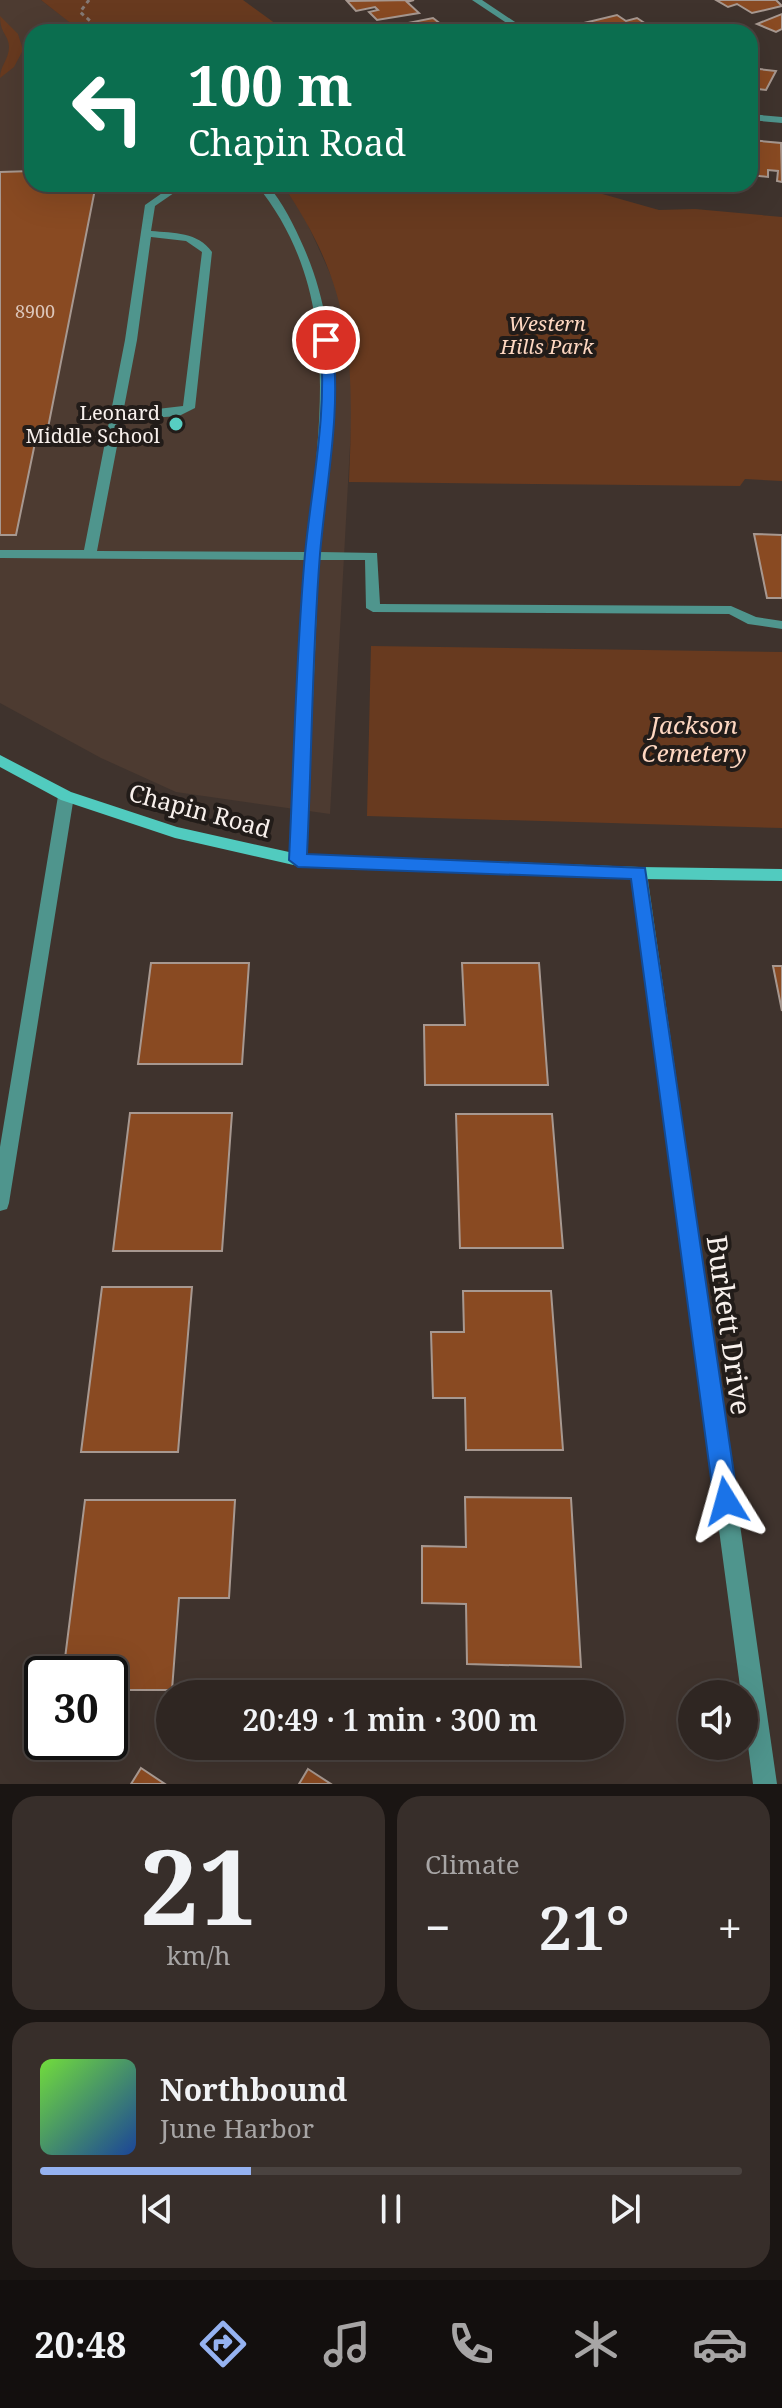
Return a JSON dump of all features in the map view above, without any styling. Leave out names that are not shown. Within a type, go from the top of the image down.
[{"type":"street","points":[[476,0],[514,24]]},
{"type":"street","points":[[758,118],[782,120]]},
{"type":"street","points":[[90,554],[131,340],[150,205],[170,192]]},
{"type":"street","points":[[270,192],[302,251],[323,314],[329,366],[313,554],[298,860]]},
{"type":"street","points":[[115,417],[179,412],[189,408],[207,252],[204,245],[194,240],[146,234]]},
{"type":"street","points":[[0,554],[372,556],[373,608],[731,610],[753,621],[782,625]]},
{"type":"street","name":"Chapin Road","points":[[0,760],[66,796],[175,832],[298,860],[639,873],[782,875]]},
{"type":"street","points":[[0,1203],[66,796]]},
{"type":"street","name":"Burkett Drive","points":[[639,873],[765,1784]]},
{"type":"path","points":[[89,0],[80,12],[94,24]]},
{"type":"shaded area","name":"Leonard Middle School","points":[[0,0],[41,0],[72,24],[24,24],[24,192],[288,192],[303,214],[339,293],[348,331],[353,391],[330,814],[176,792],[101,758],[0,703]]},
{"type":"green space","points":[[41,0],[243,0],[276,24],[72,24]]},
{"type":"green space","points":[[0,16],[18,34],[23,50],[14,67],[0,78],[9,47]]},
{"type":"green space","name":"Western Hills Park","points":[[287,192],[595,192],[659,210],[695,209],[782,217],[782,481],[745,479],[740,486],[349,482],[351,399],[344,327],[324,257]]},
{"type":"green space","name":"Jackson Cemetery","points":[[371,646],[782,652],[782,828],[367,816]]},
{"type":"building","points":[[414,0],[407,2],[419,13],[377,20],[369,12],[378,10],[375,7],[356,11],[347,1]]},
{"type":"building","points":[[716,0],[776,0],[782,6],[752,13],[737,4],[728,7]]},
{"type":"building","points":[[782,14],[782,29],[776,32],[757,24]]},
{"type":"building","points":[[617,15],[626,21],[637,18],[646,24],[585,24]]},
{"type":"building","points":[[433,18],[441,24],[403,24]]},
{"type":"building","points":[[758,69],[776,71],[766,90],[758,89]]},
{"type":"building","points":[[758,141],[781,143],[782,182],[777,181],[778,171],[768,170],[768,177],[758,176]]},
{"type":"building","points":[[24,171],[24,192],[94,192],[46,438],[36,438],[16,535],[0,535],[0,172]]},
{"type":"building","points":[[754,534],[782,535],[782,598],[767,598]]},
{"type":"building","points":[[151,963],[249,963],[242,1064],[138,1064]]},
{"type":"building","points":[[462,963],[539,963],[548,1085],[425,1085],[424,1025],[465,1025]]},
{"type":"building","points":[[773,966],[782,966],[782,1011]]},
{"type":"building","points":[[130,1113],[232,1113],[222,1251],[113,1251]]},
{"type":"building","points":[[456,1114],[552,1114],[563,1248],[460,1248]]},
{"type":"building","points":[[102,1287],[192,1287],[178,1452],[81,1452]]},
{"type":"building","points":[[463,1291],[551,1291],[563,1450],[466,1450],[465,1398],[433,1398],[431,1332],[464,1332]]},
{"type":"building","points":[[465,1497],[571,1498],[581,1667],[467,1664],[466,1604],[422,1603],[422,1546],[466,1547]]},
{"type":"building","points":[[85,1500],[235,1500],[229,1598],[179,1598],[173,1680],[156,1680],[156,1690],[128,1690],[128,1656],[65,1656]]},
{"type":"building","points":[[141,1768],[165,1784],[131,1784]]},
{"type":"building","points":[[308,1769],[331,1784],[299,1784]]},
{"type":"place","name":"Leonard Middle School","points":[[176,424]]},
{"type":"route","points":[[326,340],[329,366],[313,554],[298,860],[639,873],[726,1501]]}]
